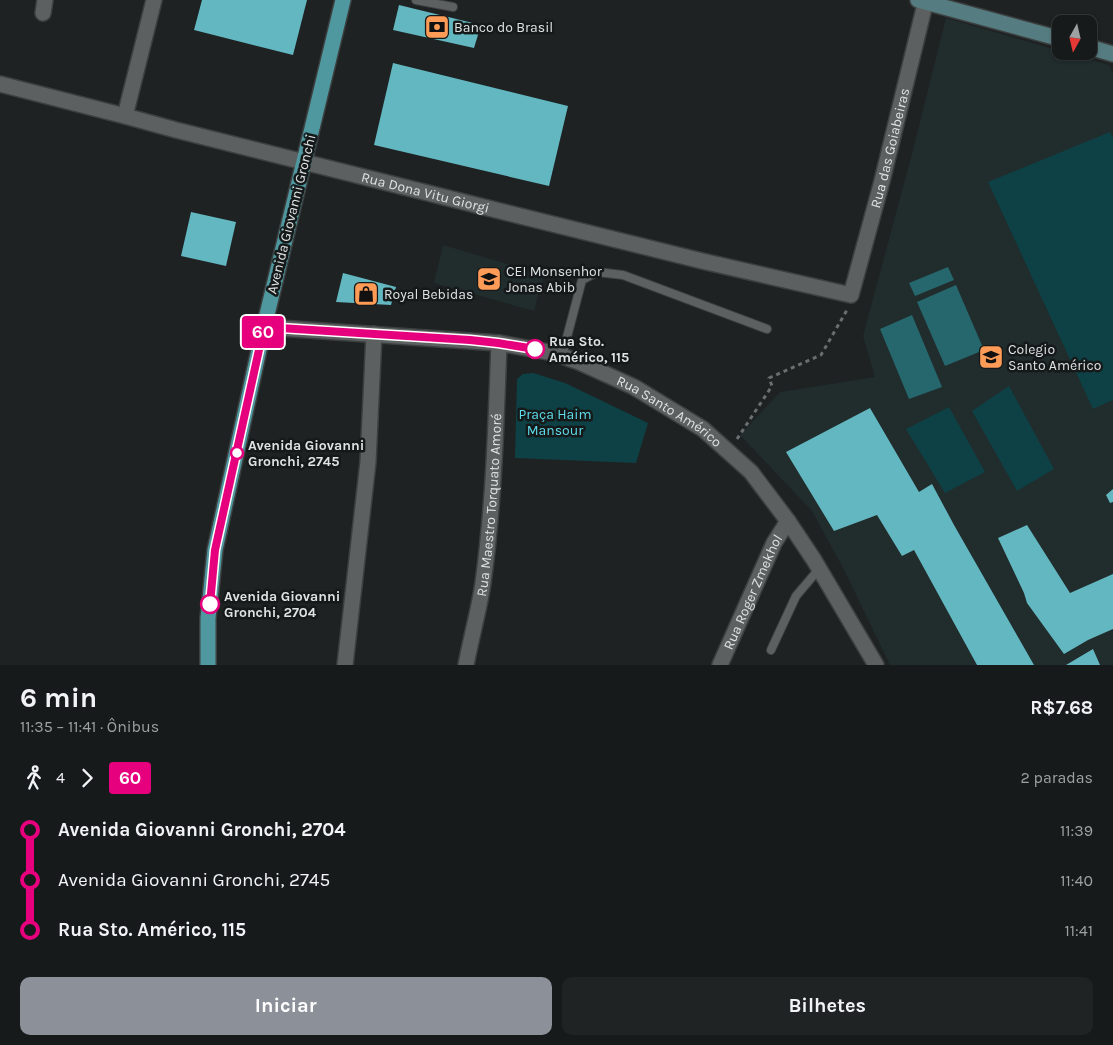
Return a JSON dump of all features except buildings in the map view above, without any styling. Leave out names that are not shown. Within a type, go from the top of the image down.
[{"type":"main road","name":"Avenida Giovanni Gronchi","points":[[208,665],[208,618],[215,550],[264,327],[343,0]]},
{"type":"street","points":[[125,116],[154,0]]},
{"type":"street","points":[[923,1],[1052,37]]},
{"type":"street","name":"Rua das Goiabeiras","points":[[851,295],[882,181],[923,1]]},
{"type":"street","points":[[1098,50],[1113,54]]},
{"type":"street","name":"Rua Dona Vitu Giorgi","points":[[0,84],[176,130],[678,255],[851,295]]},
{"type":"street","name":"Rua Santo Américo","points":[[264,327],[498,343],[562,356],[634,387],[703,429],[751,472],[788,521],[876,665]]},
{"type":"street","points":[[345,665],[368,462],[374,334]]},
{"type":"street","name":"Rua Maestro Torquato Amoré","points":[[466,665],[482,584],[491,505],[496,427],[498,343]]},
{"type":"street","name":"Rua Roger Zmekhol","points":[[720,665],[774,543],[788,521]]},
{"type":"lane","points":[[416,0],[453,7]]},
{"type":"lane","points":[[562,356],[582,280],[597,272],[623,276],[767,329]]},
{"type":"lane","points":[[772,650],[796,596],[819,569]]},
{"type":"path","points":[[729,452],[772,386],[769,378],[821,355],[847,310],[851,295]]},
{"type":"shaded area","name":"Colegio Santo Américo","points":[[946,18],[1052,49],[1052,60],[1092,60],[1109,65],[1113,73],[1113,665],[890,665],[844,570],[812,511],[740,435],[780,392],[875,377],[863,336]]},
{"type":"shaded area","name":"CEI Monsenhor Jonas Abib","points":[[443,245],[544,275],[534,311],[434,283]]},
{"type":"shaded area","points":[[948,267],[954,280],[915,296],[909,283]]},
{"type":"shaded area","points":[[956,285],[984,350],[945,366],[917,302]]},
{"type":"shaded area","points":[[912,315],[942,387],[909,399],[880,329]]},
{"type":"green space","points":[[1110,132],[1113,138],[1113,400],[1093,409],[988,182]]},
{"type":"green space","name":"Praça Haim Mansour","points":[[533,373],[565,383],[648,423],[636,463],[515,458],[517,379],[523,374]]},
{"type":"green space","points":[[1009,386],[1054,469],[1017,491],[972,411]]},
{"type":"green space","points":[[949,407],[985,472],[945,493],[906,429]]},
{"type":"bus line","name":"60","points":[[210,604],[215,550],[264,327],[470,340],[535,349]]},
{"type":"place","name":"Banco do Brasil","points":[[437,27]]},
{"type":"place","name":"CEI Monsenhor Jonas Abib","points":[[489,279]]},
{"type":"place","name":"Royal Bebidas","points":[[366,294]]},
{"type":"place","name":"Rua Sto. Américo, 115","points":[[535,349]]},
{"type":"place","name":"Colegio Santo Américo","points":[[991,357]]},
{"type":"place","name":"Avenida Giovanni Gronchi, 2745","points":[[237,453]]},
{"type":"place","name":"Avenida Giovanni Gronchi, 2704","points":[[210,604]]}]
